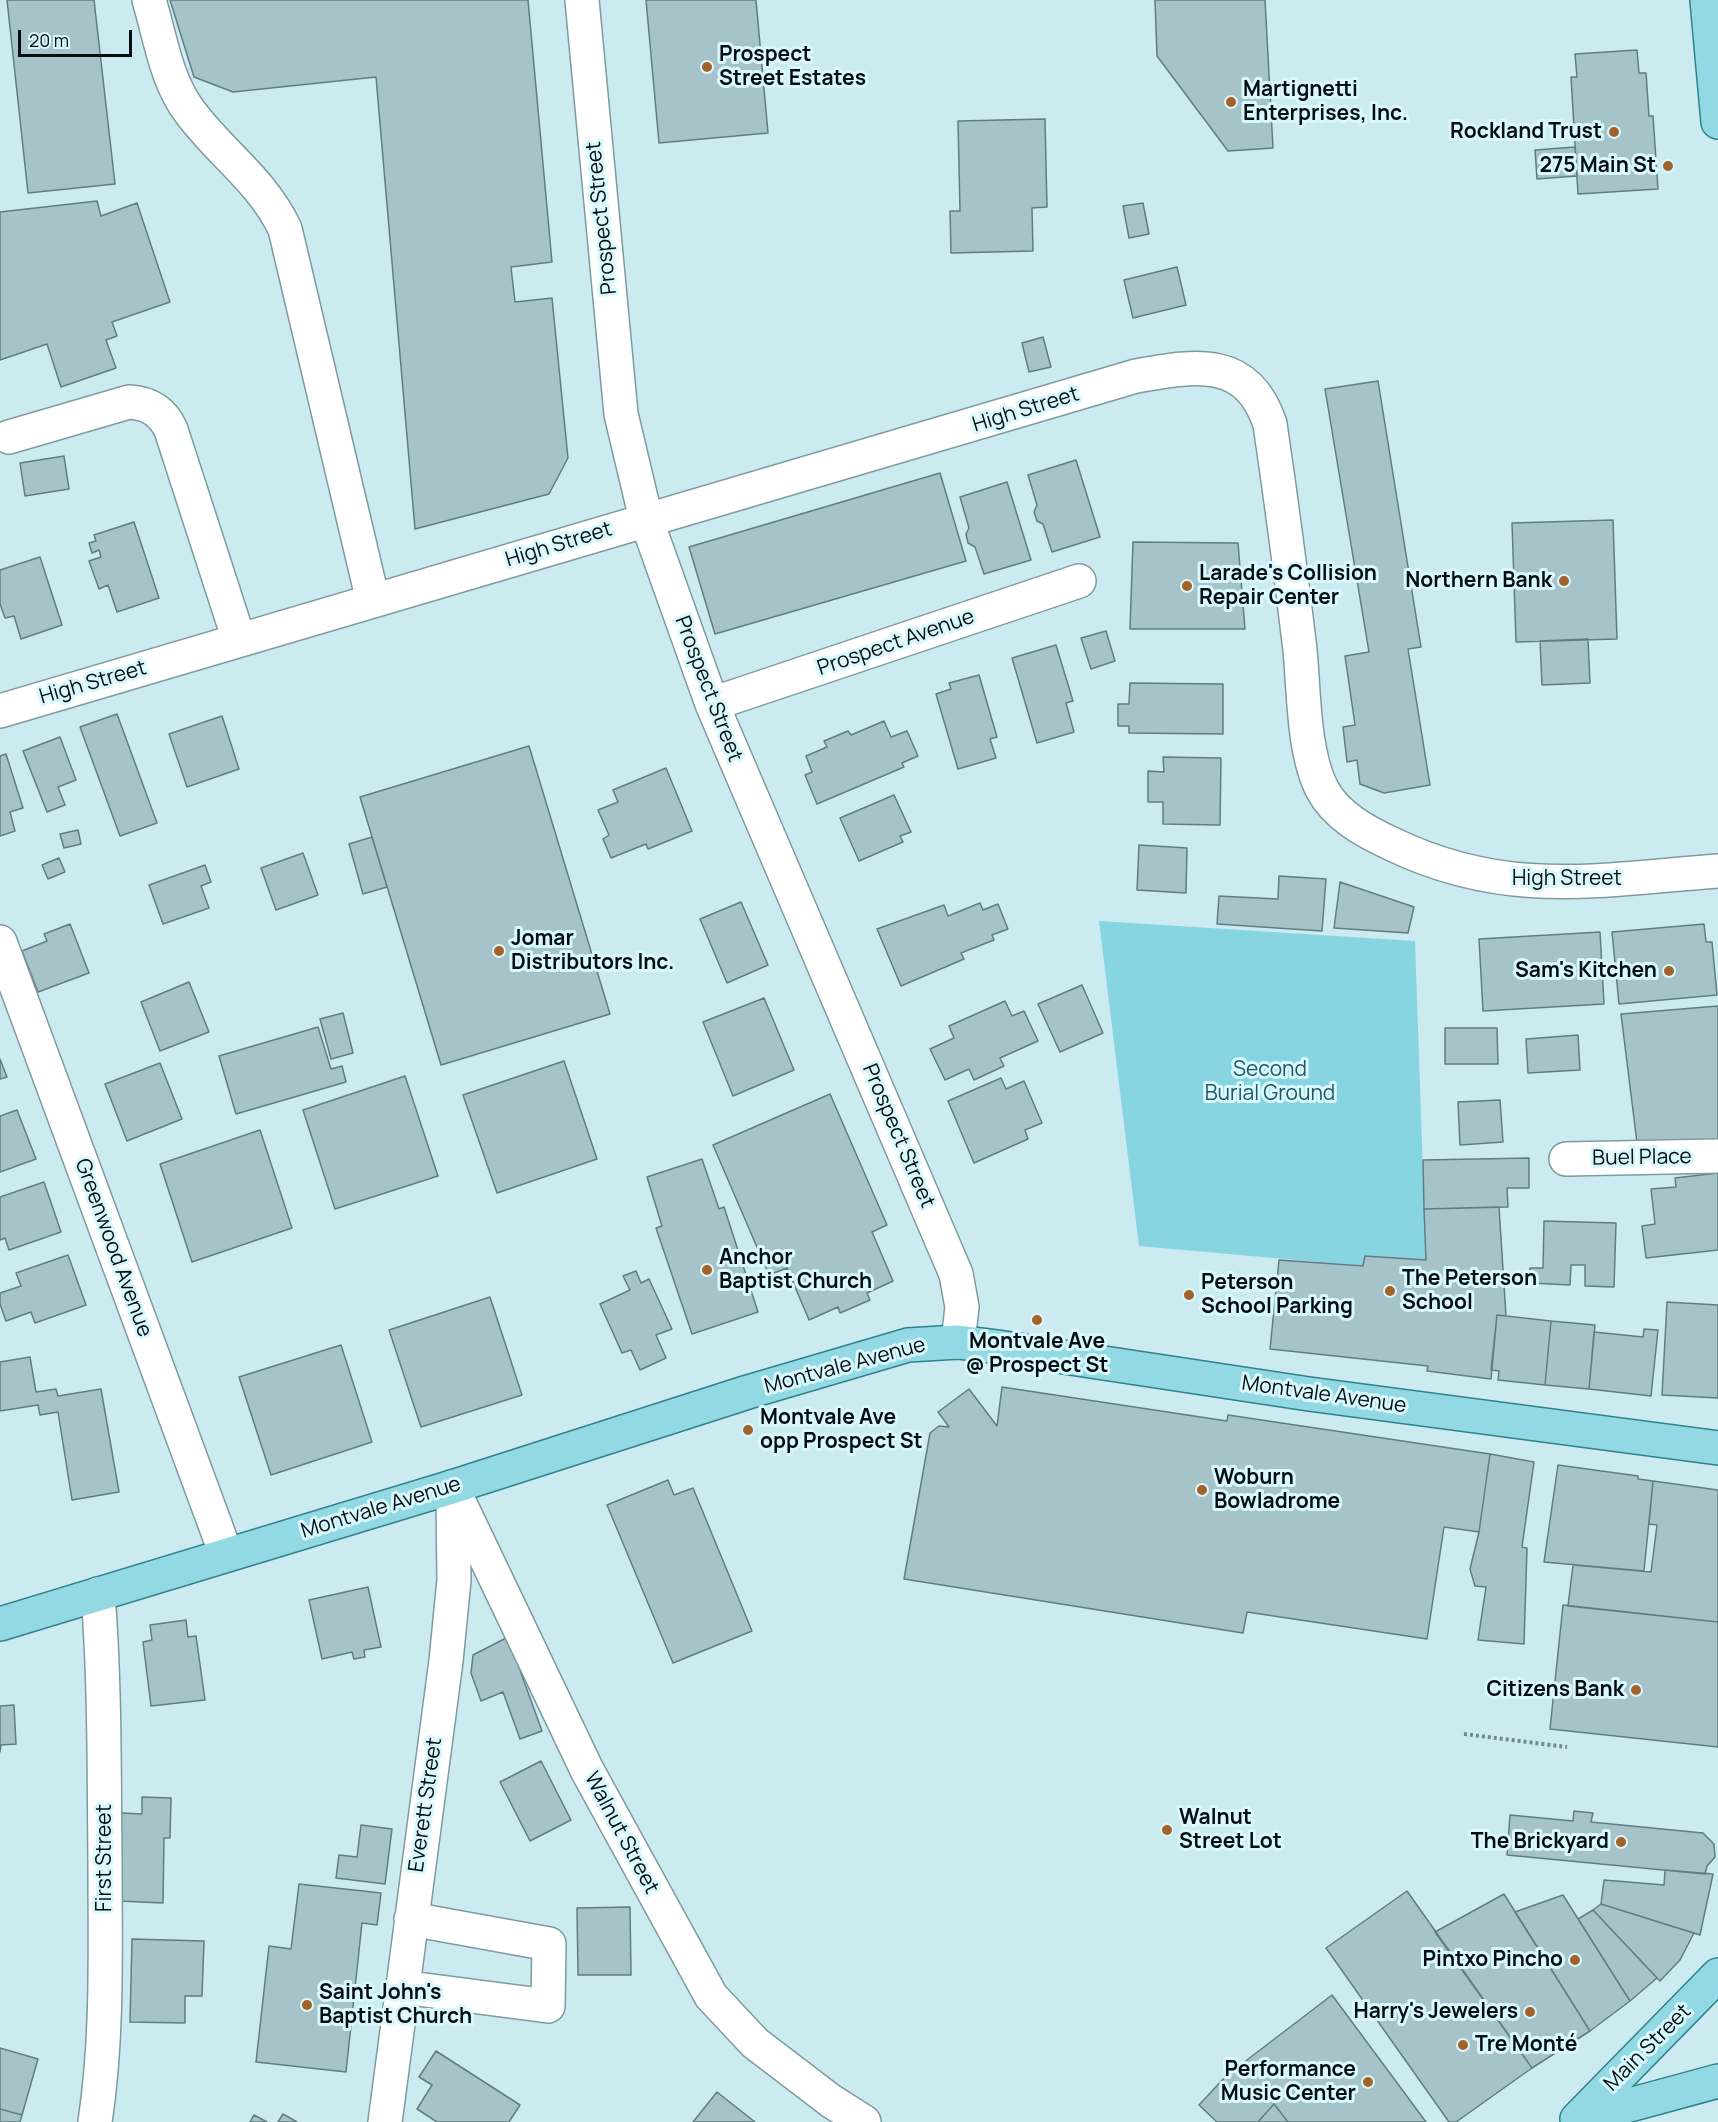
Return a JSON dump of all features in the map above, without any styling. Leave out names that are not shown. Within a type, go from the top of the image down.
[{"type":"main road","points":[[1707,0],[1718,122]]},
{"type":"main road","name":"Montvale Avenue","points":[[0,1624],[452,1487],[825,1368],[908,1345],[958,1342],[1309,1394],[1718,1448]]},
{"type":"main road","name":"Main Street","points":[[1575,2121],[1699,1998],[1718,1976]]},
{"type":"main road","name":"Main Street","points":[[1575,2121],[1718,2081]]},
{"type":"street","points":[[149,0],[173,79],[183,101],[197,121],[266,194],[285,229],[373,601]]},
{"type":"street","name":"Prospect Street","points":[[582,0],[621,414],[646,519],[712,704],[956,1274],[962,1307],[958,1342]]},
{"type":"street","name":"High Street","points":[[0,711],[1136,376],[1189,367],[1222,372],[1242,382],[1258,396],[1270,424],[1291,571],[1312,757],[1323,789],[1339,811],[1375,836],[1407,851],[1464,872],[1497,878],[1559,883],[1718,871]]},
{"type":"street","points":[[9,437],[129,402],[144,404],[158,411],[171,430],[239,640]]},
{"type":"street","name":"Prospect Avenue","points":[[712,704],[1079,581]]},
{"type":"street","name":"Greenwood Avenue","points":[[0,942],[226,1554]]},
{"type":"street","name":"Buel Place","points":[[1566,1159],[1718,1156]]},
{"type":"street","name":"Everett Street","points":[[385,2122],[454,1580],[452,1487]]},
{"type":"street","name":"Walnut Street","points":[[452,1487],[587,1770],[707,1989],[754,2043],[831,2101],[864,2122]]},
{"type":"street","name":"First Street","points":[[94,2122],[103,2052],[105,1955],[104,1713],[98,1594]]},
{"type":"street","points":[[402,1987],[548,2006],[549,1944],[411,1919]]},
{"type":"path","points":[[1464,1734],[1567,1747]]},
{"type":"green space","name":"Second Burial Ground","points":[[1099,921],[1415,941],[1426,1260],[1365,1257],[1363,1266],[1139,1246]]},
{"type":"building","points":[[7,0],[94,0],[115,184],[28,193]]},
{"type":"building","points":[[170,0],[528,0],[552,262],[511,267],[515,302],[552,298],[568,458],[549,494],[415,529],[376,77],[233,92],[194,77]]},
{"type":"building","name":"Prospect Street Estates","points":[[646,0],[756,0],[768,133],[659,143]]},
{"type":"building","name":"Martignetti Enterprises, Inc.","points":[[1155,0],[1265,0],[1273,148],[1228,151],[1157,56]]},
{"type":"building","name":"Rockland Trust","points":[[1637,50],[1639,73],[1646,73],[1649,116],[1653,116],[1658,189],[1578,194],[1571,77],[1577,77],[1575,54]]},
{"type":"building","points":[[1045,119],[1047,207],[1032,208],[1033,251],[951,253],[950,211],[960,211],[958,121]]},
{"type":"building","points":[[1575,147],[1577,176],[1537,179],[1535,150]]},
{"type":"building","points":[[97,201],[101,216],[137,203],[170,302],[112,322],[117,336],[106,340],[116,368],[61,387],[47,344],[0,360],[0,212]]},
{"type":"building","points":[[1143,203],[1149,234],[1129,238],[1123,206]]},
{"type":"building","points":[[1177,267],[1186,305],[1133,318],[1124,280]]},
{"type":"building","points":[[1043,337],[1051,367],[1029,372],[1022,343]]},
{"type":"building","points":[[1378,381],[1421,647],[1408,649],[1430,785],[1384,793],[1360,784],[1357,760],[1347,762],[1343,727],[1355,725],[1345,656],[1369,652],[1325,389]]},
{"type":"building","points":[[64,456],[69,489],[25,496],[20,463]]},
{"type":"building","points":[[1076,460],[1100,537],[1052,552],[1043,524],[1037,521],[1034,512],[1037,505],[1028,475]]},
{"type":"building","points":[[940,473],[966,561],[715,634],[689,547]]},
{"type":"building","points":[[1007,482],[1031,560],[984,574],[975,547],[968,543],[966,534],[969,528],[960,497]]},
{"type":"building","name":"Northern Bank","points":[[1613,520],[1617,639],[1516,642],[1512,523]]},
{"type":"building","points":[[134,522],[159,598],[117,612],[108,585],[99,589],[89,561],[101,557],[99,550],[92,553],[89,543],[96,541],[94,535]]},
{"type":"building","name":"Larade's Collision Repair Center","points":[[1133,542],[1238,543],[1245,629],[1130,629]]},
{"type":"building","points":[[40,557],[62,625],[21,639],[14,616],[5,618],[0,604],[0,570]]},
{"type":"building","points":[[1106,631],[1115,661],[1091,669],[1081,638]]},
{"type":"building","points":[[1588,639],[1590,683],[1542,685],[1540,641]]},
{"type":"building","points":[[1056,645],[1073,701],[1066,703],[1074,732],[1037,743],[1012,658]]},
{"type":"building","points":[[979,675],[997,737],[990,739],[996,758],[958,769],[936,694],[951,689],[949,683]]},
{"type":"building","points":[[1130,683],[1223,684],[1223,734],[1129,733],[1129,726],[1118,726],[1118,704],[1129,704]]},
{"type":"building","points":[[117,714],[157,823],[120,836],[80,727]]},
{"type":"building","points":[[222,716],[239,769],[187,787],[169,734]]},
{"type":"building","points":[[884,721],[891,737],[907,731],[918,756],[902,763],[904,767],[817,804],[805,775],[812,772],[806,756],[827,747],[824,741],[848,731],[851,735]]},
{"type":"building","points":[[60,737],[76,780],[58,787],[65,805],[47,812],[23,751]]},
{"type":"building","name":"Jomar Distributors Inc.","points":[[529,746],[610,1014],[441,1065],[360,797]]},
{"type":"building","points":[[6,754],[23,808],[10,812],[15,831],[0,836],[0,756]]},
{"type":"building","points":[[1163,757],[1221,758],[1220,825],[1163,824],[1163,802],[1148,802],[1148,771],[1164,772]]},
{"type":"building","points":[[666,768],[692,831],[648,849],[646,844],[611,858],[603,839],[609,835],[598,810],[618,802],[613,790]]},
{"type":"building","points":[[894,795],[911,832],[900,836],[903,842],[859,861],[840,818]]},
{"type":"building","points":[[78,830],[81,844],[64,848],[60,834]]},
{"type":"building","points":[[372,837],[387,887],[363,894],[349,844]]},
{"type":"building","points":[[1139,845],[1187,848],[1186,893],[1137,890]]},
{"type":"building","points":[[303,853],[318,895],[276,910],[261,868]]},
{"type":"building","points":[[59,858],[65,872],[48,879],[42,865]]},
{"type":"building","points":[[205,865],[211,882],[201,886],[209,908],[163,924],[149,885]]},
{"type":"building","points":[[1279,876],[1326,879],[1322,931],[1217,924],[1219,896],[1278,899]]},
{"type":"building","points":[[1340,882],[1414,907],[1408,933],[1334,928]]},
{"type":"building","points":[[741,902],[768,965],[727,983],[700,919]]},
{"type":"building","points":[[980,903],[983,910],[998,904],[1008,929],[992,935],[994,940],[961,953],[964,959],[901,986],[877,929],[944,905],[948,916]]},
{"type":"building","points":[[70,924],[89,973],[38,992],[22,951],[47,941],[44,934]]},
{"type":"building","points":[[1704,924],[1706,942],[1712,942],[1717,995],[1619,1004],[1612,932]]},
{"type":"building","points":[[1600,932],[1604,1004],[1483,1011],[1479,939]]},
{"type":"building","points":[[189,982],[209,1032],[160,1051],[141,1002]]},
{"type":"building","points":[[1082,985],[1103,1033],[1060,1052],[1038,1004]]},
{"type":"building","points":[[764,998],[794,1070],[733,1096],[703,1022]]},
{"type":"building","points":[[1005,1001],[1012,1016],[1024,1011],[1038,1041],[1000,1058],[1004,1066],[974,1080],[969,1069],[945,1080],[930,1049],[954,1038],[949,1026]]},
{"type":"building","points":[[1718,1006],[1718,1142],[1637,1143],[1621,1014]]},
{"type":"building","points":[[343,1013],[353,1053],[331,1059],[320,1019]]},
{"type":"building","points":[[318,1027],[331,1069],[342,1066],[346,1082],[236,1114],[219,1056]]},
{"type":"building","points":[[1445,1028],[1497,1028],[1498,1064],[1445,1064]]},
{"type":"building","points":[[1578,1035],[1580,1070],[1528,1073],[1526,1039]]},
{"type":"building","points":[[0,1059],[7,1077],[0,1079]]},
{"type":"building","points":[[564,1061],[597,1159],[497,1193],[463,1095]]},
{"type":"building","points":[[160,1063],[182,1119],[127,1141],[105,1084]]},
{"type":"building","points":[[405,1076],[438,1176],[335,1209],[303,1110]]},
{"type":"building","points":[[1001,1078],[1006,1089],[1024,1081],[1042,1123],[1025,1130],[1028,1139],[974,1163],[948,1101]]},
{"type":"building","points":[[830,1094],[887,1225],[872,1232],[893,1281],[867,1293],[870,1300],[840,1313],[838,1307],[809,1320],[787,1268],[769,1275],[713,1145]]},
{"type":"building","points":[[1500,1100],[1503,1142],[1460,1145],[1458,1102]]},
{"type":"building","points":[[17,1110],[36,1159],[0,1172],[0,1116]]},
{"type":"building","points":[[260,1130],[292,1228],[192,1262],[160,1164]]},
{"type":"building","points":[[1529,1158],[1529,1188],[1507,1188],[1508,1207],[1424,1209],[1423,1160]]},
{"type":"building","name":"Anchor Baptist Church","points":[[702,1159],[719,1209],[724,1207],[758,1312],[692,1334],[656,1228],[662,1226],[647,1177]]},
{"type":"building","points":[[1718,1173],[1718,1250],[1646,1258],[1642,1226],[1655,1224],[1651,1189],[1676,1187],[1675,1178]]},
{"type":"building","points":[[44,1182],[61,1232],[9,1250],[5,1238],[0,1240],[0,1197]]},
{"type":"building","name":"The Peterson School","points":[[1499,1207],[1506,1316],[1497,1315],[1491,1379],[1427,1371],[1428,1366],[1270,1349],[1279,1260],[1363,1266],[1365,1256],[1426,1260],[1424,1209]]},
{"type":"building","points":[[1544,1221],[1616,1223],[1614,1287],[1585,1286],[1585,1265],[1571,1265],[1570,1285],[1530,1283],[1530,1268],[1543,1268]]},
{"type":"building","points":[[68,1255],[86,1305],[35,1323],[31,1312],[6,1321],[0,1304],[0,1293],[21,1286],[16,1273]]},
{"type":"building","points":[[636,1271],[641,1283],[649,1279],[672,1329],[656,1335],[666,1358],[640,1370],[631,1350],[622,1353],[600,1304],[630,1290],[623,1276]]},
{"type":"building","points":[[490,1297],[522,1395],[421,1427],[389,1330]]},
{"type":"building","points":[[1667,1302],[1718,1305],[1718,1398],[1662,1395]]},
{"type":"building","points":[[1497,1315],[1551,1321],[1545,1385],[1498,1380],[1499,1371],[1491,1370]]},
{"type":"building","points":[[1551,1321],[1595,1325],[1589,1389],[1545,1385]]},
{"type":"building","points":[[1644,1329],[1658,1330],[1651,1396],[1589,1389],[1594,1332],[1643,1337]]},
{"type":"building","points":[[341,1345],[372,1442],[271,1475],[239,1377]]},
{"type":"building","points":[[30,1357],[36,1392],[56,1389],[58,1396],[101,1389],[119,1492],[72,1500],[58,1412],[40,1415],[38,1405],[0,1411],[0,1362]]},
{"type":"building","name":"Woburn Bowladrome","points":[[1002,1387],[1227,1421],[1228,1415],[1490,1454],[1479,1532],[1444,1527],[1427,1639],[1247,1612],[1243,1633],[904,1579],[930,1433],[939,1426],[949,1427],[938,1412],[969,1389],[997,1426]]},
{"type":"building","points":[[1490,1454],[1534,1462],[1522,1547],[1527,1548],[1524,1644],[1478,1640],[1486,1587],[1475,1586],[1470,1569],[1479,1532]]},
{"type":"building","points":[[1558,1465],[1638,1476],[1638,1479],[1653,1481],[1644,1571],[1544,1562]]},
{"type":"building","points":[[668,1480],[674,1495],[693,1488],[752,1631],[673,1663],[607,1505]]},
{"type":"building","points":[[1653,1481],[1718,1490],[1718,1622],[1568,1606],[1573,1565],[1651,1572],[1657,1525],[1649,1524]]},
{"type":"building","points":[[368,1587],[381,1647],[364,1650],[365,1657],[354,1659],[352,1652],[322,1659],[309,1600]]},
{"type":"building","name":"Citizens Bank","points":[[1563,1605],[1718,1622],[1718,1747],[1550,1729]]},
{"type":"building","points":[[186,1620],[188,1637],[196,1636],[205,1700],[151,1706],[143,1642],[152,1640],[150,1625]]},
{"type":"building","points":[[508,1637],[542,1731],[520,1739],[503,1692],[481,1701],[471,1673],[473,1655]]},
{"type":"building","points":[[14,1705],[16,1744],[1,1745],[0,1752],[0,1706]]},
{"type":"building","points":[[541,1761],[571,1820],[530,1841],[500,1782]]},
{"type":"building","points":[[142,1797],[171,1798],[170,1838],[164,1838],[163,1903],[119,1901],[121,1813],[142,1814]]},
{"type":"building","points":[[1574,1811],[1593,1813],[1591,1822],[1703,1833],[1714,1844],[1715,1857],[1707,1866],[1705,1874],[1507,1855],[1510,1815],[1573,1821]]},
{"type":"building","points":[[361,1825],[392,1829],[385,1884],[336,1878],[339,1855],[357,1857]]},
{"type":"building","points":[[1665,1870],[1713,1874],[1700,1935],[1601,1904],[1604,1880],[1664,1885]]},
{"type":"building","name":"Saint John's Baptist Church","points":[[299,1884],[381,1893],[377,1925],[362,1923],[346,2072],[256,2062],[269,1946],[291,1949]]},
{"type":"building","points":[[1407,1891],[1532,2068],[1456,2122],[1449,2122],[1326,1948]]},
{"type":"building","points":[[1504,1894],[1590,2031],[1532,2068],[1435,1932]]},
{"type":"building","name":"Pintxo Pincho","points":[[1563,1895],[1630,2001],[1590,2031],[1515,1912]]},
{"type":"building","points":[[1601,1904],[1694,1933],[1680,1960],[1660,1981],[1593,1910]]},
{"type":"building","points":[[630,1907],[631,1975],[578,1975],[577,1908]]},
{"type":"building","points":[[1593,1910],[1657,1978],[1630,2001],[1578,1919]]},
{"type":"building","points":[[132,1939],[204,1941],[202,1996],[185,1996],[185,2023],[130,2022]]},
{"type":"building","points":[[1332,1995],[1426,2122],[1288,2122],[1274,2104],[1258,2122],[1217,2122],[1199,2105],[1226,2076]]},
{"type":"building","points":[[0,2048],[38,2059],[22,2115],[0,2109]]},
{"type":"building","points":[[436,2051],[520,2105],[509,2122],[437,2122],[417,2109],[432,2085],[419,2077]]},
{"type":"building","points":[[717,2092],[755,2122],[693,2122]]},
{"type":"building","points":[[1274,2104],[1288,2122],[1258,2122]]},
{"type":"building","points":[[0,2109],[22,2115],[20,2122],[0,2122]]},
{"type":"building","points":[[283,2114],[297,2122],[278,2122]]},
{"type":"building","points":[[254,2115],[267,2122],[250,2122]]},
{"type":"place","name":"Prospect Street Estates","points":[[707,67]]},
{"type":"place","name":"Martignetti Enterprises, Inc.","points":[[1231,102]]},
{"type":"place","name":"Rockland Trust","points":[[1614,132]]},
{"type":"place","name":"275 Main St","points":[[1668,166]]},
{"type":"place","name":"Northern Bank","points":[[1564,581]]},
{"type":"place","name":"Larade's Collision Repair Center","points":[[1187,586]]},
{"type":"place","name":"Jomar Distributors Inc.","points":[[499,951]]},
{"type":"place","name":"Sam's Kitchen","points":[[1669,971]]},
{"type":"place","name":"Anchor Baptist Church","points":[[707,1270]]},
{"type":"place","name":"The Peterson School","points":[[1390,1291]]},
{"type":"place","name":"Peterson School Parking","points":[[1189,1295]]},
{"type":"place","name":"Montvale Ave @ Prospect St","points":[[1037,1320]]},
{"type":"place","name":"Montvale Ave opp Prospect St","points":[[748,1430]]},
{"type":"place","name":"Woburn Bowladrome","points":[[1202,1490]]},
{"type":"place","name":"Citizens Bank","points":[[1636,1690]]},
{"type":"place","name":"Walnut Street Lot","points":[[1167,1830]]},
{"type":"place","name":"The Brickyard","points":[[1621,1842]]},
{"type":"place","name":"Pintxo Pincho","points":[[1575,1960]]},
{"type":"place","name":"Saint John's Baptist Church","points":[[307,2005]]},
{"type":"place","name":"Harry's Jewelers","points":[[1530,2012]]},
{"type":"place","name":"Tre Monté","points":[[1463,2045]]},
{"type":"place","name":"Performance Music Center","points":[[1368,2082]]}]
